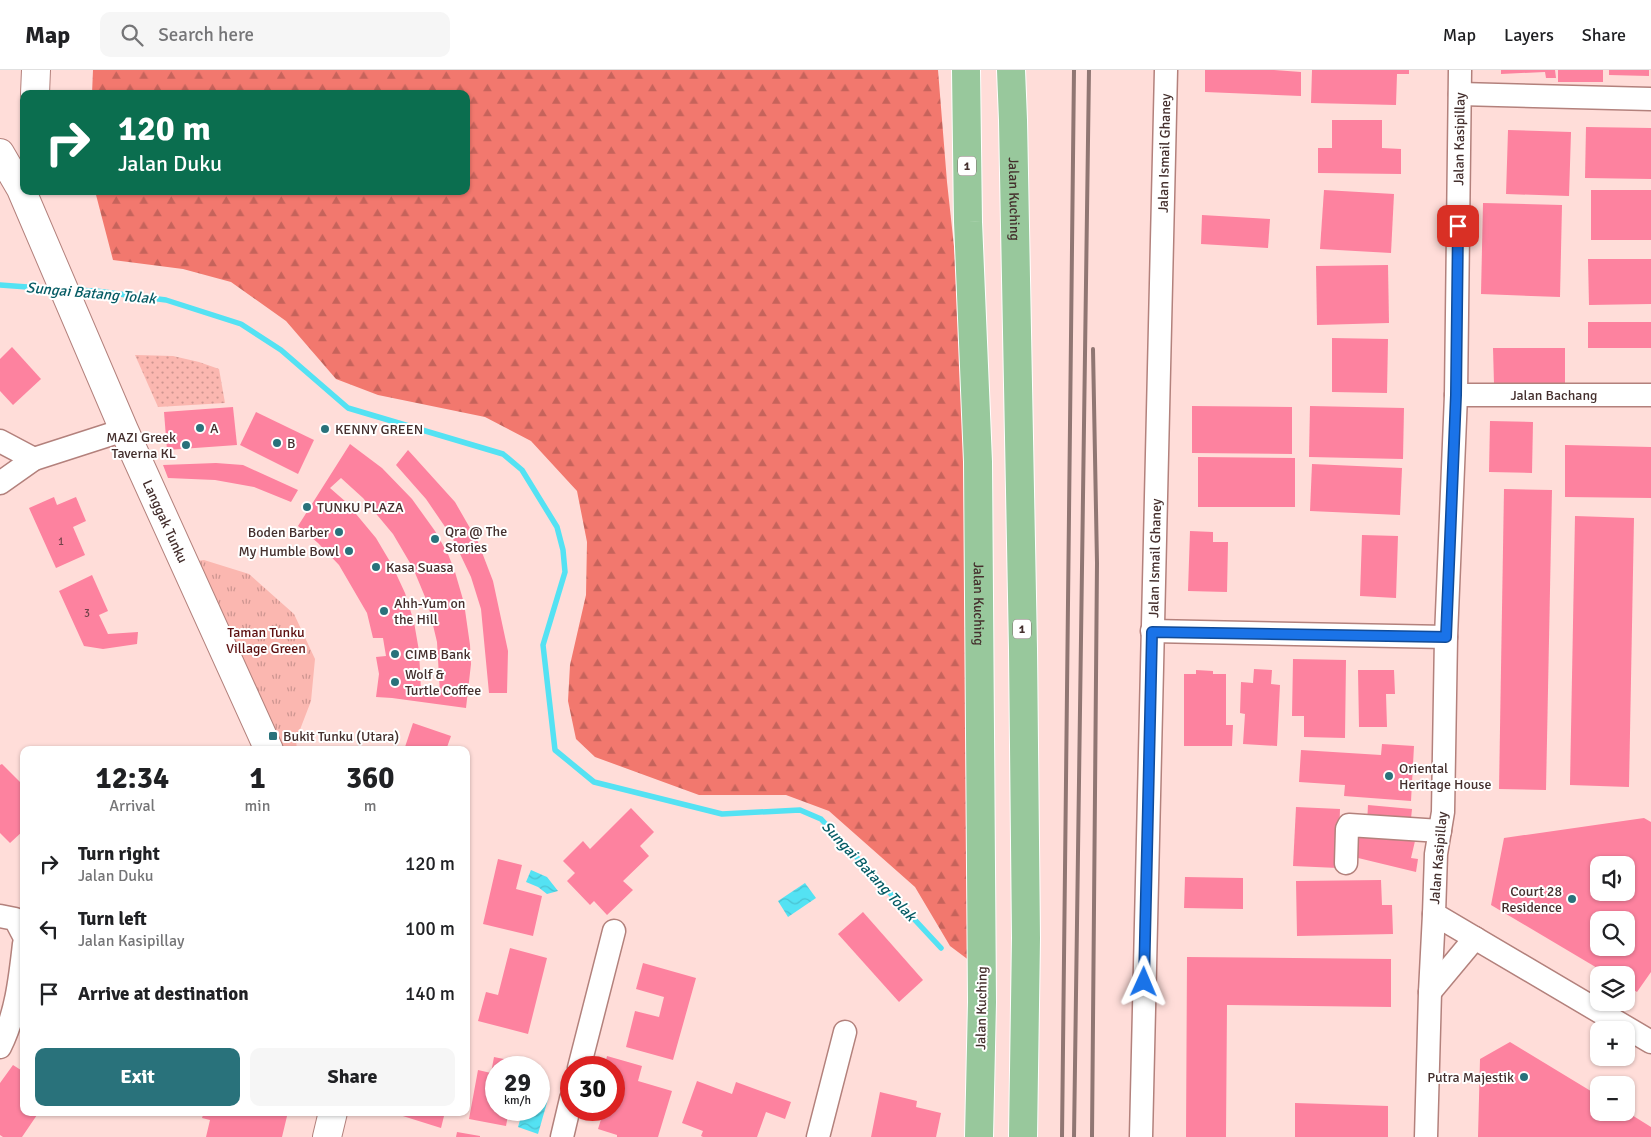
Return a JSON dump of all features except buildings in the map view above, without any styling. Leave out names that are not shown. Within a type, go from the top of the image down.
[{"type":"highway","points":[[960,70],[966,110]]},
{"type":"highway","name":"Jalan Kuching","points":[[966,70],[968,222],[978,481],[982,1002],[979,1137]]},
{"type":"highway","name":"Jalan Kuching","points":[[1011,70],[1023,649],[1026,938],[1023,1137]]},
{"type":"highway","points":[[1013,120],[1018,70]]},
{"type":"street","points":[[35,90],[36,70]]},
{"type":"street","name":"Jalan Ismail Ghaney","points":[[1141,1137],[1166,70]]},
{"type":"street","name":"Jalan Kasipillay","points":[[1460,70],[1456,395],[1446,637],[1443,812],[1436,854],[1434,914],[1651,1042]]},
{"type":"street","points":[[1460,94],[1651,99]]},
{"type":"street","name":"Langgak Tunku","points":[[0,153],[20,174]]},
{"type":"street","name":"Langgak Tunku","points":[[28,195],[55,268],[124,430],[267,746]]},
{"type":"street","name":"Jalan Bachang","points":[[1456,395],[1651,395]]},
{"type":"street","points":[[0,483],[34,459],[124,430]]},
{"type":"street","points":[[0,441],[34,459]]},
{"type":"street","points":[[1152,632],[1446,637]]},
{"type":"street","points":[[1346,863],[1347,829],[1349,826],[1440,831]]},
{"type":"street","points":[[1426,1137],[1434,914]]},
{"type":"street","points":[[0,916],[14,919],[20,929]]},
{"type":"street","points":[[582,1056],[614,931]]},
{"type":"street","points":[[1430,992],[1475,938]]},
{"type":"street","points":[[0,1047],[9,1029],[20,978]]},
{"type":"street","points":[[818,1137],[845,1032]]},
{"type":"street","points":[[327,1137],[332,1116]]},
{"type":"street","points":[[562,1137],[566,1121]]},
{"type":"green space","points":[[93,70],[938,70],[947,182],[963,329],[970,961],[950,946],[915,887],[829,811],[786,795],[699,795],[595,757],[576,739],[568,701],[570,665],[586,595],[587,542],[577,491],[531,441],[485,417],[378,395],[336,379],[286,321],[231,282],[183,269],[113,260],[96,195],[470,195],[470,90],[92,90]]},
{"type":"green space","points":[[135,355],[173,356],[219,369],[225,403],[158,407]]},
{"type":"green space","name":"Taman Tunku Village Green","points":[[204,560],[249,574],[294,614],[315,659],[311,701],[296,740],[297,746],[277,746],[188,562]]},
{"type":"water","points":[[531,870],[547,877],[558,891],[547,894],[538,887],[526,882]]},
{"type":"water","points":[[805,883],[816,898],[788,917],[778,901]]},
{"type":"water","points":[[520,1121],[542,1121],[538,1134],[518,1127]]},
{"type":"waterway","name":"Sungai Batang Tolak","points":[[0,285],[55,289]]},
{"type":"waterway","name":"Sungai Batang Tolak","points":[[72,290],[96,291],[166,300],[241,324],[281,350],[348,408],[503,454],[522,470],[557,527],[563,550],[565,572],[543,645],[555,750],[594,782],[722,814],[800,810],[821,819],[941,948]]},
{"type":"railway","points":[[1062,1137],[1074,70]]},
{"type":"railway","points":[[1074,1137],[1089,70]]},
{"type":"railway","points":[[1092,1137],[1097,563],[1093,349]]},
{"type":"place","name":"A","points":[[200,428]]},
{"type":"place","name":"KENNY GREEN","points":[[325,429]]},
{"type":"place","name":"B","points":[[277,443]]},
{"type":"place","name":"MAZI Greek Taverna KL","points":[[186,445]]},
{"type":"place","name":"TUNKU PLAZA","points":[[307,507]]},
{"type":"place","name":"Boden Barber","points":[[339,532]]},
{"type":"place","name":"Qra @ The Stories","points":[[435,539]]},
{"type":"place","name":"My Humble Bowl","points":[[349,551]]},
{"type":"place","name":"Kasa Suasa","points":[[376,567]]},
{"type":"place","name":"Ahh-Yum on the Hill","points":[[384,611]]},
{"type":"place","name":"CIMB Bank","points":[[395,654]]},
{"type":"place","name":"Wolf & Turtle Coffee","points":[[395,682]]},
{"type":"place","name":"Bukit Tunku (Utara)","points":[[273,736]]},
{"type":"place","name":"Oriental Heritage House","points":[[1389,776]]},
{"type":"place","name":"Court 28 Residence","points":[[1572,899]]},
{"type":"place","name":"Putra Majestik","points":[[1524,1077]]},
{"type":"route","points":[[1144,982],[1152,632],[1446,637],[1456,395],[1458,226]]}]
